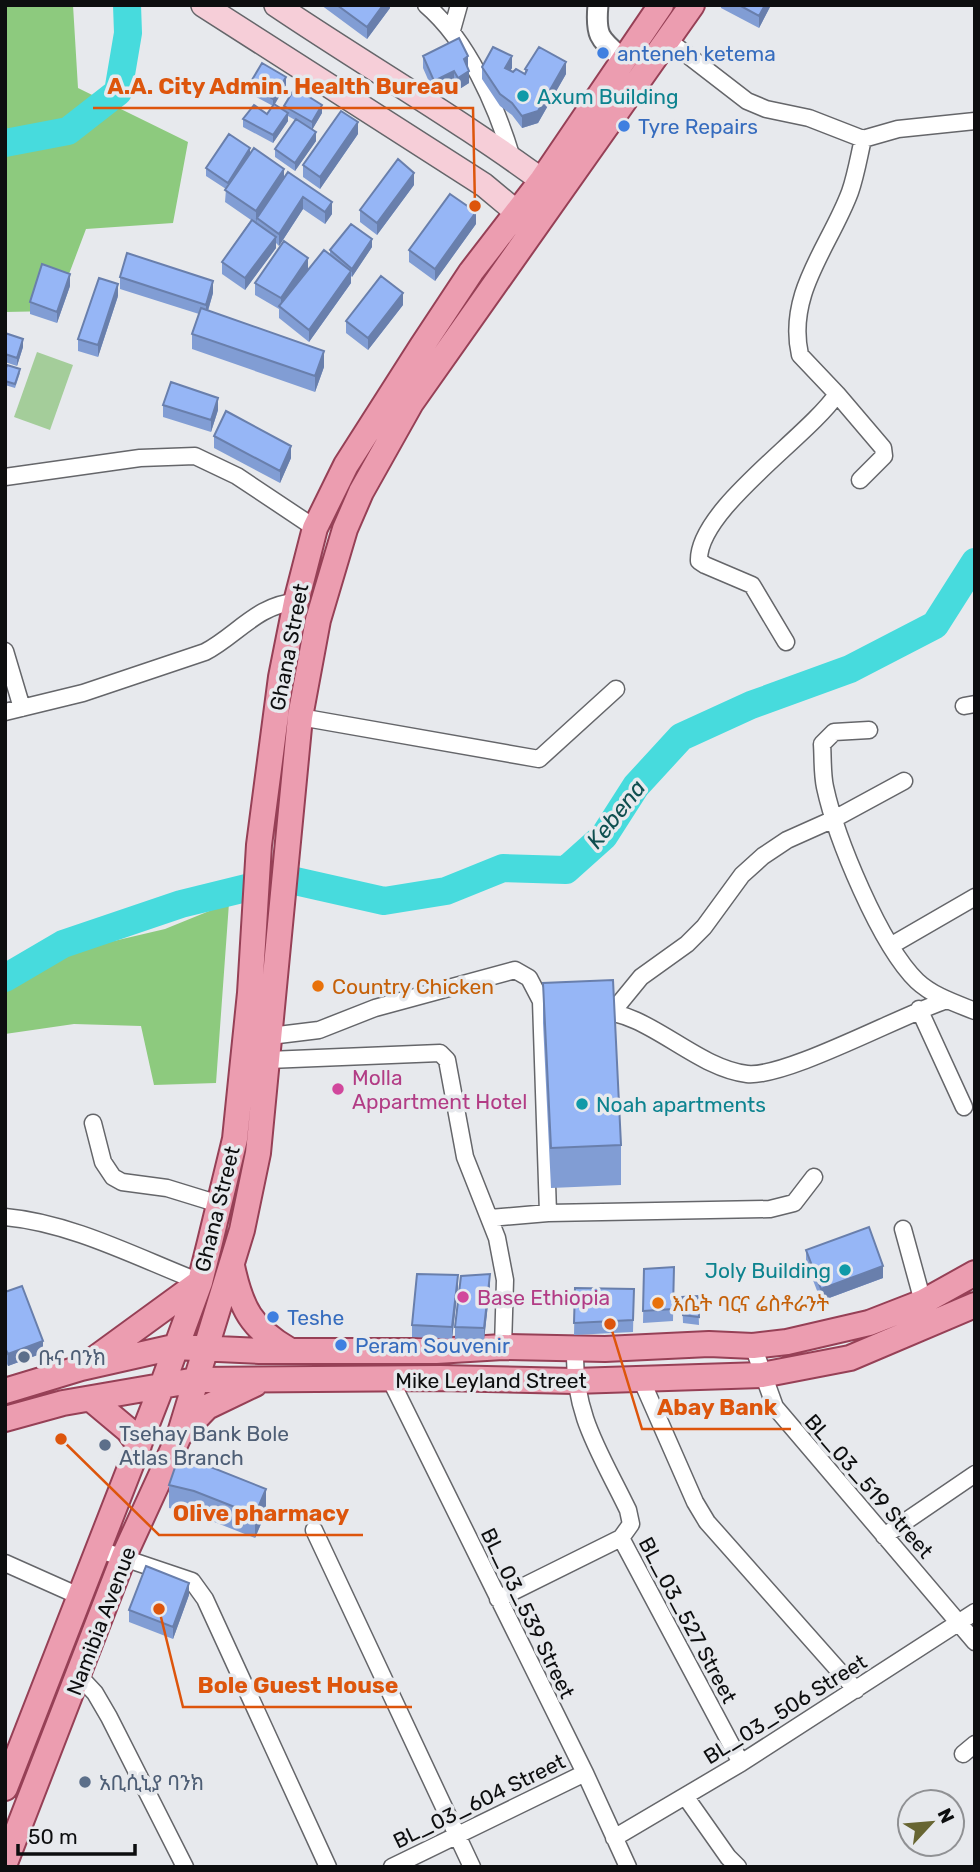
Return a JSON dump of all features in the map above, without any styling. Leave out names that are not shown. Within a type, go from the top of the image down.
[{"type":"main road","points":[[203,5],[484,185],[527,220]]},
{"type":"main road","points":[[231,5],[244,31]]},
{"type":"main road","points":[[276,5],[393,84],[512,158],[551,187]]},
{"type":"main road","name":"Ghana Street","points":[[551,187],[623,60],[661,5]]},
{"type":"main road","name":"Ghana Street","points":[[196,1380],[232,1265],[258,1153],[300,717],[327,585],[361,492],[411,403],[494,287],[527,220],[668,40],[692,5]]},
{"type":"main road","points":[[334,89],[393,84]]},
{"type":"main road","name":"Ghana Street","points":[[163,1383],[200,1282],[235,1139],[254,935],[259,845],[281,677],[315,528],[346,465],[471,272],[527,220]]},
{"type":"main road","points":[[471,272],[494,287]]},
{"type":"main road","points":[[269,781],[293,782]]},
{"type":"main road","points":[[232,1265],[238,1293],[255,1327],[289,1350]]},
{"type":"main road","name":"Mike Leyland Street","points":[[81,1368],[174,1347],[436,1351],[503,1347],[753,1346],[787,1342],[869,1323],[923,1301],[975,1273]]},
{"type":"main road","points":[[5,1391],[81,1368],[200,1282]]},
{"type":"main road","name":"Mike Leyland Street","points":[[5,1419],[163,1383],[196,1380],[574,1381],[762,1375],[850,1358],[878,1349],[975,1305]]},
{"type":"main road","points":[[179,1436],[207,1407],[268,1379]]},
{"type":"main road","name":"Namibia Avenue","points":[[6,1865],[124,1556],[179,1436],[196,1380]]},
{"type":"main road","name":"Namibia Avenue","points":[[5,1788],[163,1383]]},
{"type":"main road","points":[[91,1399],[128,1430],[139,1445]]},
{"type":"street","points":[[426,5],[452,30],[500,123],[512,158]]},
{"type":"street","points":[[452,30],[459,5]]},
{"type":"street","points":[[598,5],[596,30],[601,40],[623,60]]},
{"type":"street","points":[[668,40],[747,101],[766,109],[809,117],[863,139],[898,129],[975,121]]},
{"type":"street","points":[[860,480],[884,456],[883,448],[831,384],[807,366],[800,355],[798,315],[808,274],[850,190],[863,139]]},
{"type":"street","points":[[786,642],[752,585],[699,561],[699,554],[711,527],[728,506],[767,464],[828,408],[837,394]]},
{"type":"street","points":[[5,477],[140,458],[195,456],[237,476],[315,528]]},
{"type":"street","points":[[5,712],[83,693],[205,652],[223,643],[269,607],[296,602]]},
{"type":"street","points":[[5,651],[22,708]]},
{"type":"street","points":[[300,717],[539,759],[616,689]]},
{"type":"street","points":[[869,730],[834,732],[822,744],[824,785],[834,819],[869,902],[892,945],[918,981],[947,1000],[975,1011]]},
{"type":"street","points":[[614,1010],[641,977],[705,927],[742,875],[763,856],[787,840],[834,819],[904,781]]},
{"type":"street","points":[[892,945],[975,897]]},
{"type":"street","points":[[269,1048],[375,1009],[515,971],[529,978],[541,1002],[548,1213]]},
{"type":"street","points":[[541,1002],[588,1011],[614,1010],[699,1055],[736,1071],[754,1074],[798,1062],[919,1009],[947,1000]]},
{"type":"street","points":[[919,1009],[964,1107]]},
{"type":"street","points":[[269,1048],[440,1053],[447,1060],[466,1157],[490,1218],[505,1280],[503,1347]]},
{"type":"street","points":[[93,1124],[103,1162],[113,1177],[122,1182],[167,1188],[219,1204]]},
{"type":"street","points":[[490,1218],[548,1213],[770,1209],[794,1203],[814,1177]]},
{"type":"street","points":[[5,1217],[32,1221],[97,1241],[200,1282]]},
{"type":"street","points":[[903,1229],[923,1301]]},
{"type":"street","name":"BL_03_519 Street","points":[[753,1346],[775,1407],[975,1642]]},
{"type":"street","name":"BL_03_527 Street","points":[[575,1348],[574,1381],[589,1431],[628,1510],[631,1524],[621,1538],[741,1763]]},
{"type":"street","name":"BL_03_539 Street","points":[[390,1379],[585,1773],[628,1867]]},
{"type":"street","points":[[641,1379],[695,1503],[706,1522],[856,1690]]},
{"type":"street","points":[[884,1536],[975,1474]]},
{"type":"street","points":[[314,1530],[472,1867]]},
{"type":"street","points":[[498,1599],[621,1538]]},
{"type":"street","points":[[100,1550],[192,1581],[205,1599],[328,1867]]},
{"type":"street","points":[[5,1563],[79,1596]]},
{"type":"street","name":"BL_03_506 Street","points":[[614,1838],[741,1763],[975,1612]]},
{"type":"street","points":[[80,1677],[95,1693],[119,1735],[185,1867]]},
{"type":"street","name":"BL_03_604 Street","points":[[392,1867],[585,1773]]},
{"type":"street","points":[[685,1796],[738,1867]]},
{"type":"green space","points":[[5,5],[73,5],[78,88],[188,142],[173,223],[86,229],[55,311],[5,312]]},
{"type":"green space","points":[[37,352],[73,365],[50,430],[14,417]]},
{"type":"green space","points":[[229,903],[216,1083],[154,1085],[141,1026],[74,1024],[5,1034],[5,987],[67,952],[165,929]]},
{"type":"building","points":[[337,5],[383,5],[367,27]]},
{"type":"building","points":[[739,5],[765,5],[759,16]]},
{"type":"building","points":[[459,38],[468,56],[464,59],[469,71],[458,78],[454,71],[434,81],[423,56]]},
{"type":"building","name":"Axum Building","points":[[493,47],[512,56],[505,68],[513,72],[516,69],[525,74],[525,69],[539,47],[566,62],[538,111],[522,116],[512,103],[500,94],[482,67]]},
{"type":"building","points":[[262,63],[286,77],[273,99],[249,85]]},
{"type":"building","points":[[295,88],[322,105],[312,122],[284,106]]},
{"type":"building","points":[[274,104],[288,113],[273,135],[243,119],[254,105],[267,114]]},
{"type":"building","points":[[341,111],[358,122],[320,177],[303,165]]},
{"type":"building","points":[[296,119],[316,132],[295,163],[275,149]]},
{"type":"building","points":[[229,134],[250,148],[228,183],[206,168]]},
{"type":"building","points":[[254,148],[284,169],[256,211],[225,190]]},
{"type":"building","points":[[398,159],[414,173],[377,223],[360,210]]},
{"type":"building","points":[[288,172],[332,202],[325,212],[303,197],[279,234],[257,218]]},
{"type":"building","points":[[450,194],[476,212],[435,269],[409,250]]},
{"type":"building","points":[[252,220],[276,237],[245,278],[222,262]]},
{"type":"building","points":[[351,224],[372,239],[352,269],[330,250]]},
{"type":"building","points":[[284,241],[308,258],[281,298],[255,283]]},
{"type":"building","points":[[324,250],[351,271],[309,330],[279,306]]},
{"type":"building","points":[[127,253],[213,281],[206,305],[120,277]]},
{"type":"building","points":[[42,264],[70,274],[57,312],[30,302]]},
{"type":"building","points":[[381,276],[403,293],[368,338],[346,321]]},
{"type":"building","points":[[99,278],[118,284],[98,345],[78,339]]},
{"type":"building","points":[[201,308],[324,351],[315,376],[192,334]]},
{"type":"building","points":[[5,333],[23,339],[17,358],[5,354]]},
{"type":"building","points":[[7,365],[20,369],[15,384],[5,381]]},
{"type":"building","points":[[171,382],[218,398],[211,420],[163,405]]},
{"type":"building","points":[[226,411],[291,446],[280,471],[214,436]]},
{"type":"building","name":"Noah apartments","points":[[613,980],[621,1145],[551,1148],[543,983]]},
{"type":"building","name":"Joly Building","points":[[869,1227],[883,1266],[821,1289],[806,1250]]},
{"type":"building","points":[[674,1267],[673,1309],[643,1311],[644,1269]]},
{"type":"building","points":[[417,1274],[458,1275],[452,1327],[412,1325]]},
{"type":"building","points":[[490,1274],[484,1328],[455,1327],[461,1276]]},
{"type":"building","points":[[22,1286],[43,1341],[8,1354],[5,1348],[5,1292]]},
{"type":"building","points":[[575,1288],[634,1289],[633,1320],[574,1323]]},
{"type":"building","points":[[698,1296],[699,1317],[683,1315],[682,1297]]},
{"type":"building","points":[[181,1450],[206,1458],[203,1464],[266,1489],[255,1515],[194,1491],[169,1485]]},
{"type":"building","points":[[146,1566],[189,1583],[173,1627],[129,1610]]},
{"type":"waterway","points":[[5,143],[68,131],[118,92],[128,33],[127,5]]},
{"type":"waterway","name":"Kebena","points":[[5,978],[63,944],[181,904],[254,886],[273,876],[384,901],[446,891],[503,868],[566,870],[604,836],[636,786],[681,737],[751,705],[850,669],[935,625],[975,562]]},
{"type":"place","name":"anteneh ketema","points":[[603,53]]},
{"type":"place","name":"Axum Building","points":[[523,96]]},
{"type":"place","name":"Tyre Repairs","points":[[624,126]]},
{"type":"place","name":"A.A. City Admin. Health Bureau","points":[[475,206]]},
{"type":"place","name":"Country Chicken","points":[[318,986]]},
{"type":"place","name":"Molla Appartment Hotel","points":[[338,1089]]},
{"type":"place","name":"Noah apartments","points":[[582,1104]]},
{"type":"place","name":"Joly Building","points":[[845,1270]]},
{"type":"place","name":"Base Ethiopia","points":[[463,1297]]},
{"type":"place","name":"እሴት ባርና ሬስቶራንት","points":[[658,1303]]},
{"type":"place","name":"Teshe","points":[[273,1317]]},
{"type":"place","name":"Abay Bank","points":[[610,1324]]},
{"type":"place","name":"Peram Souvenir","points":[[341,1345]]},
{"type":"place","name":"ቡና ባንክ","points":[[24,1357]]},
{"type":"place","name":"Olive pharmacy","points":[[61,1439]]},
{"type":"place","name":"Tsehay Bank Bole Atlas Branch","points":[[105,1445]]},
{"type":"place","name":"Bole Guest House","points":[[159,1609]]},
{"type":"place","name":"አቢሲኒያ ባንክ","points":[[85,1782]]}]
